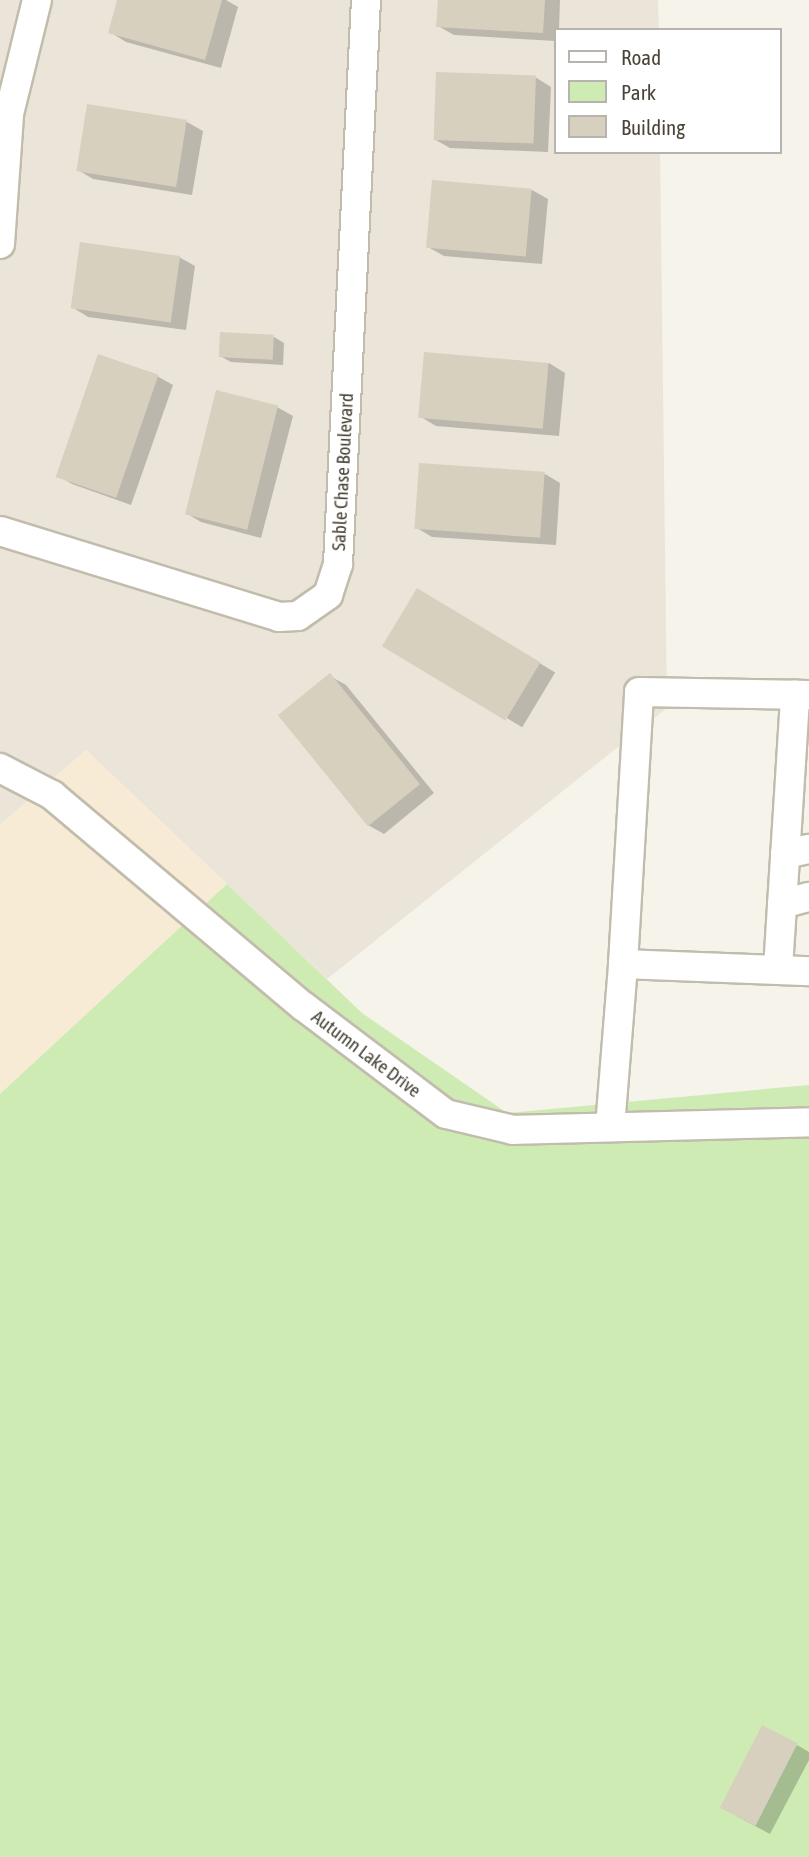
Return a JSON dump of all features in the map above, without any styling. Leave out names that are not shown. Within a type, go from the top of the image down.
[{"type":"street","points":[[0,244],[9,114],[37,0]]},
{"type":"street","name":"Sable Chase Boulevard","points":[[0,531],[279,617],[298,616],[328,595],[338,564],[366,0]]},
{"type":"street","points":[[610,1127],[623,964],[639,692],[802,695],[795,901],[778,969]]},
{"type":"street","name":"Autumn Lake Drive","points":[[0,768],[51,795],[303,1006],[446,1114],[513,1130],[809,1122]]},
{"type":"street","points":[[623,964],[809,971]]},
{"type":"shaded area","points":[[0,0],[658,0],[659,28],[554,28],[554,154],[660,154],[667,708],[327,979],[86,750],[0,825]]},
{"type":"shaded area","points":[[86,750],[227,884],[0,1094],[0,825]]},
{"type":"green space","points":[[227,884],[362,1013],[507,1113],[809,1085],[809,1857],[0,1857],[0,1094]]},
{"type":"building","points":[[117,0],[222,0],[205,60],[108,33]]},
{"type":"building","points":[[438,0],[545,0],[543,33],[436,27]]},
{"type":"building","points":[[436,72],[536,75],[534,143],[434,140]]},
{"type":"building","points":[[87,104],[187,120],[176,187],[76,171]]},
{"type":"building","points":[[432,180],[532,189],[526,256],[426,248]]},
{"type":"building","points":[[80,242],[180,256],[171,322],[71,308]]},
{"type":"building","points":[[220,332],[274,335],[273,360],[219,357]]},
{"type":"building","points":[[424,352],[549,363],[543,429],[418,418]]},
{"type":"building","points":[[98,354],[159,375],[116,498],[56,477]]},
{"type":"building","points":[[216,390],[278,405],[247,530],[185,514]]},
{"type":"building","points":[[419,463],[545,472],[540,538],[414,529]]},
{"type":"building","points":[[417,588],[540,662],[505,720],[382,646]]},
{"type":"building","points":[[330,673],[420,784],[368,826],[278,715]]},
{"type":"building","points":[[762,1725],[798,1743],[755,1826],[720,1808]]}]
